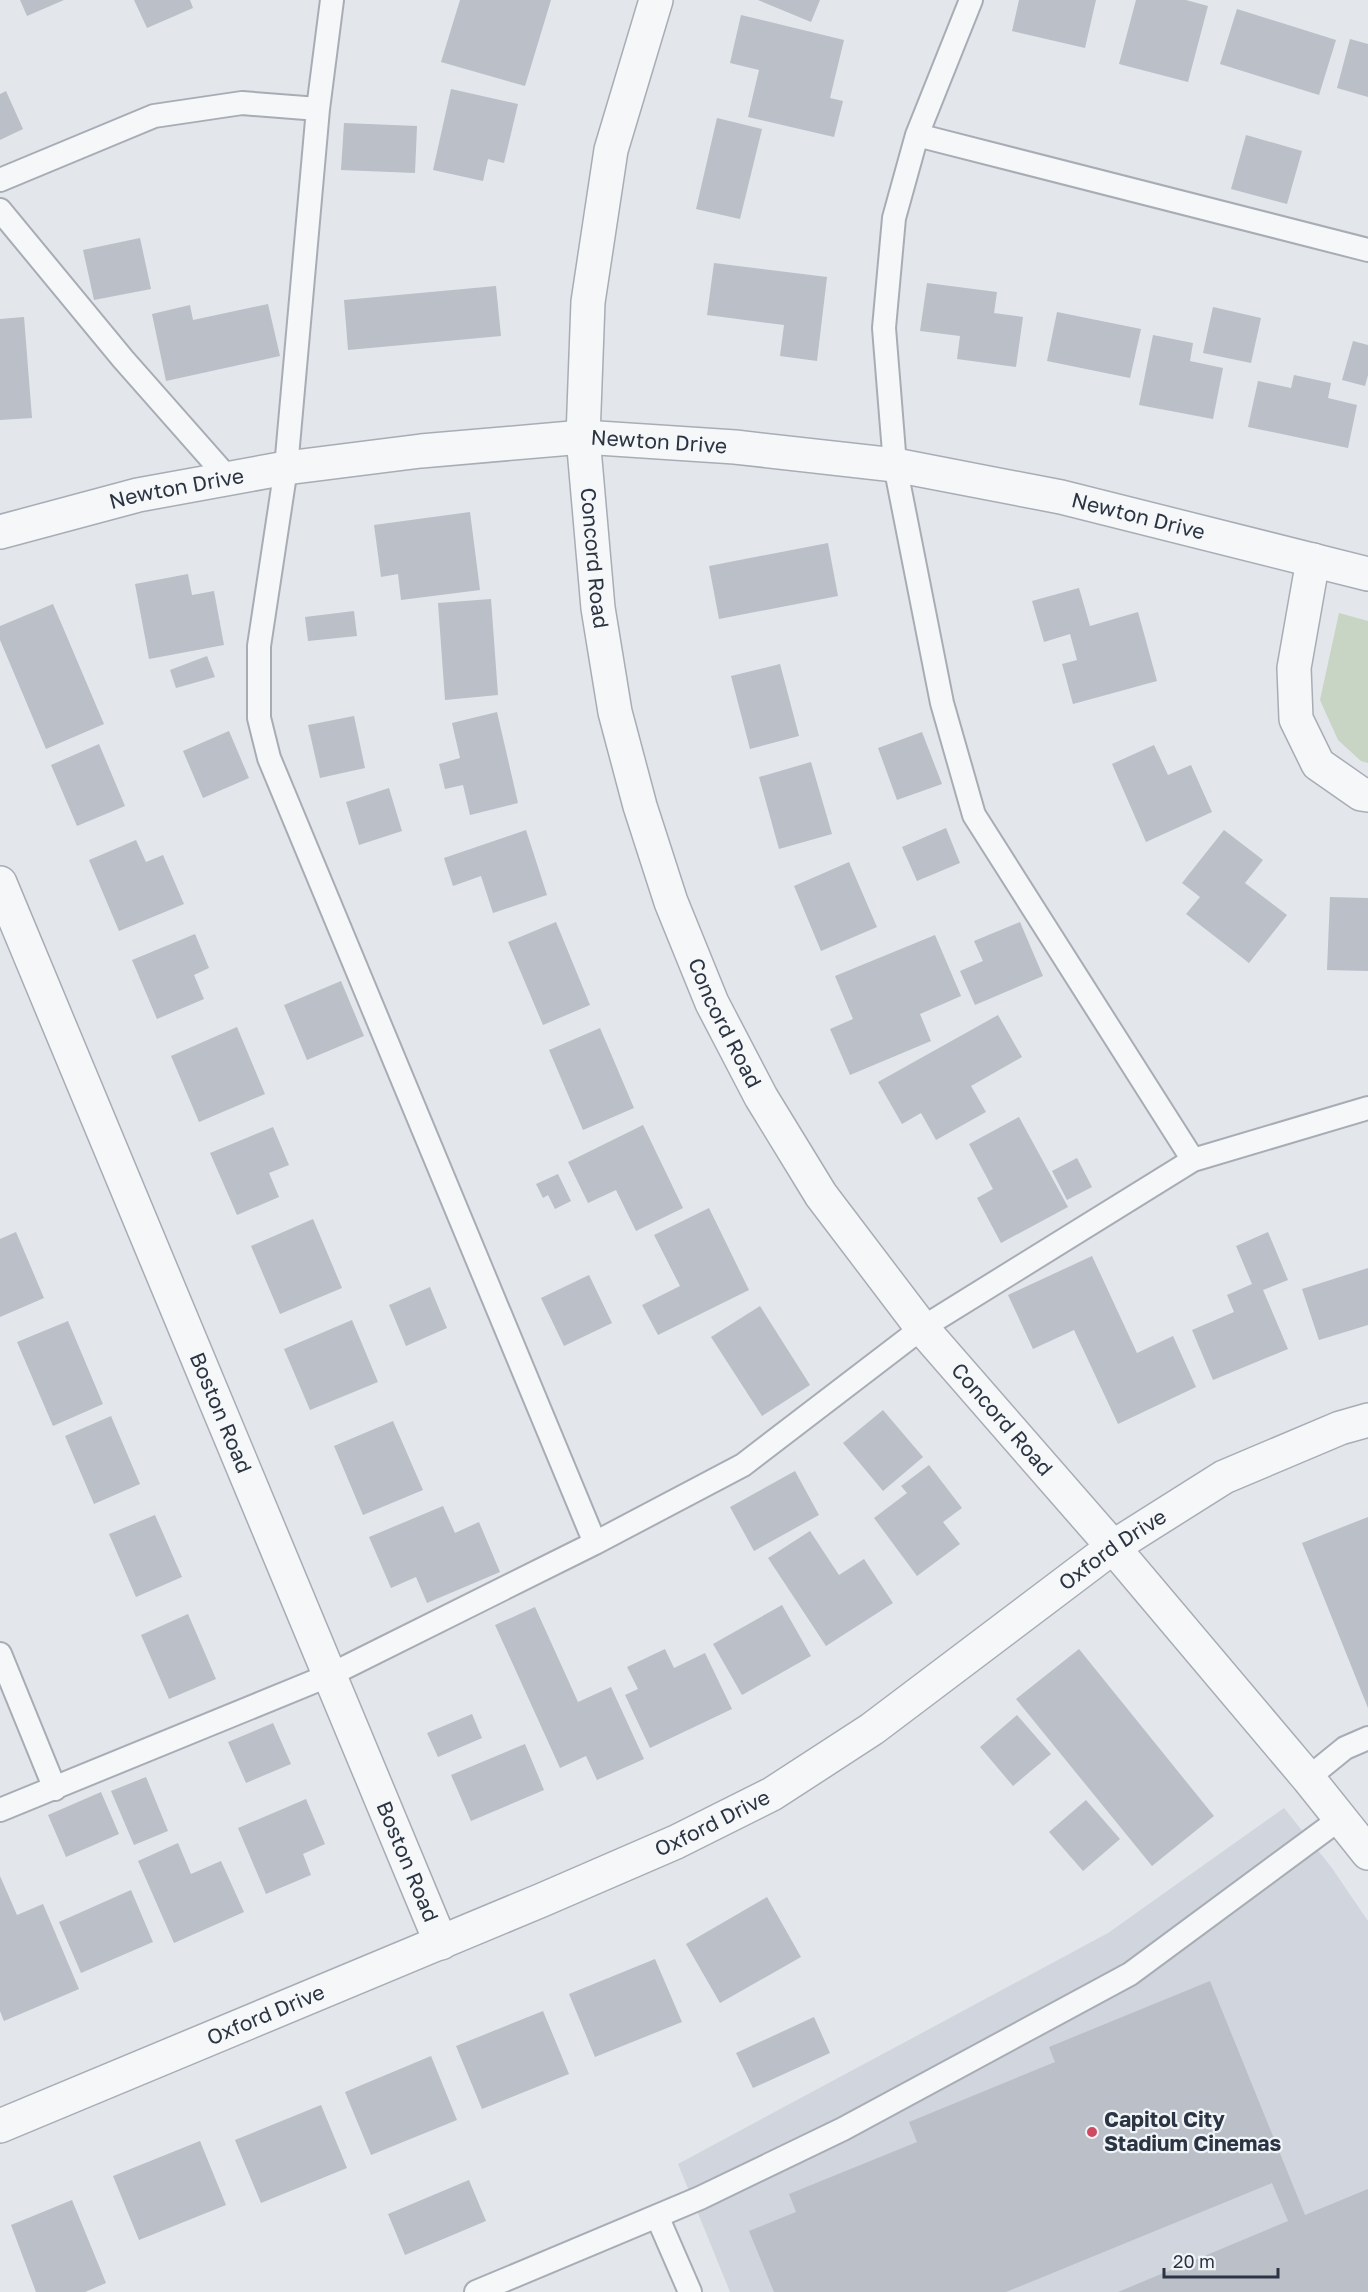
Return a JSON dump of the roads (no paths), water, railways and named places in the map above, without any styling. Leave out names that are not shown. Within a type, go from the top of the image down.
[{"type":"street","name":"Concord Road","points":[[656,0],[611,150],[588,302],[583,437],[598,608],[615,712],[640,806],[671,902],[712,1003],[761,1098],[821,1195],[922,1328],[1113,1547],[1308,1778],[1368,1853]]},
{"type":"street","name":"Newton Drive","points":[[0,532],[138,495],[286,468],[421,451],[583,437],[735,447],[895,465],[1061,497],[1368,574]]},
{"type":"street","points":[[1313,560],[1294,668],[1296,719],[1318,764],[1361,794],[1368,795]]},
{"type":"street","name":"Boston Road","points":[[0,883],[441,1944]]},
{"type":"street","name":"Oxford Drive","points":[[0,2126],[441,1944],[676,1842],[772,1794],[872,1729],[1113,1547],[1224,1477],[1340,1428],[1368,1420]]},
{"type":"lane","points":[[332,0],[318,109],[286,468],[259,646],[259,718],[269,758],[595,1543]]},
{"type":"lane","points":[[971,0],[917,135],[894,218],[884,328],[895,465],[942,703],[974,815],[1193,1160]]},
{"type":"lane","points":[[0,180],[154,116],[242,103],[318,109]]},
{"type":"lane","points":[[917,135],[1368,250]]},
{"type":"lane","points":[[0,210],[123,359],[228,478]]},
{"type":"lane","points":[[0,1810],[330,1675],[595,1543],[743,1465],[922,1328],[1193,1160],[1368,1108]]},
{"type":"lane","points":[[0,1654],[56,1789]]},
{"type":"lane","points":[[1308,1778],[1345,1748],[1368,1738]]},
{"type":"lane","points":[[476,2292],[700,2198],[843,2129],[1130,1974],[1341,1818]]},
{"type":"lane","points":[[657,2216],[690,2292]]},
{"type":"place","name":"Capitol City Stadium Cinemas","points":[[1092,2132]]}]
